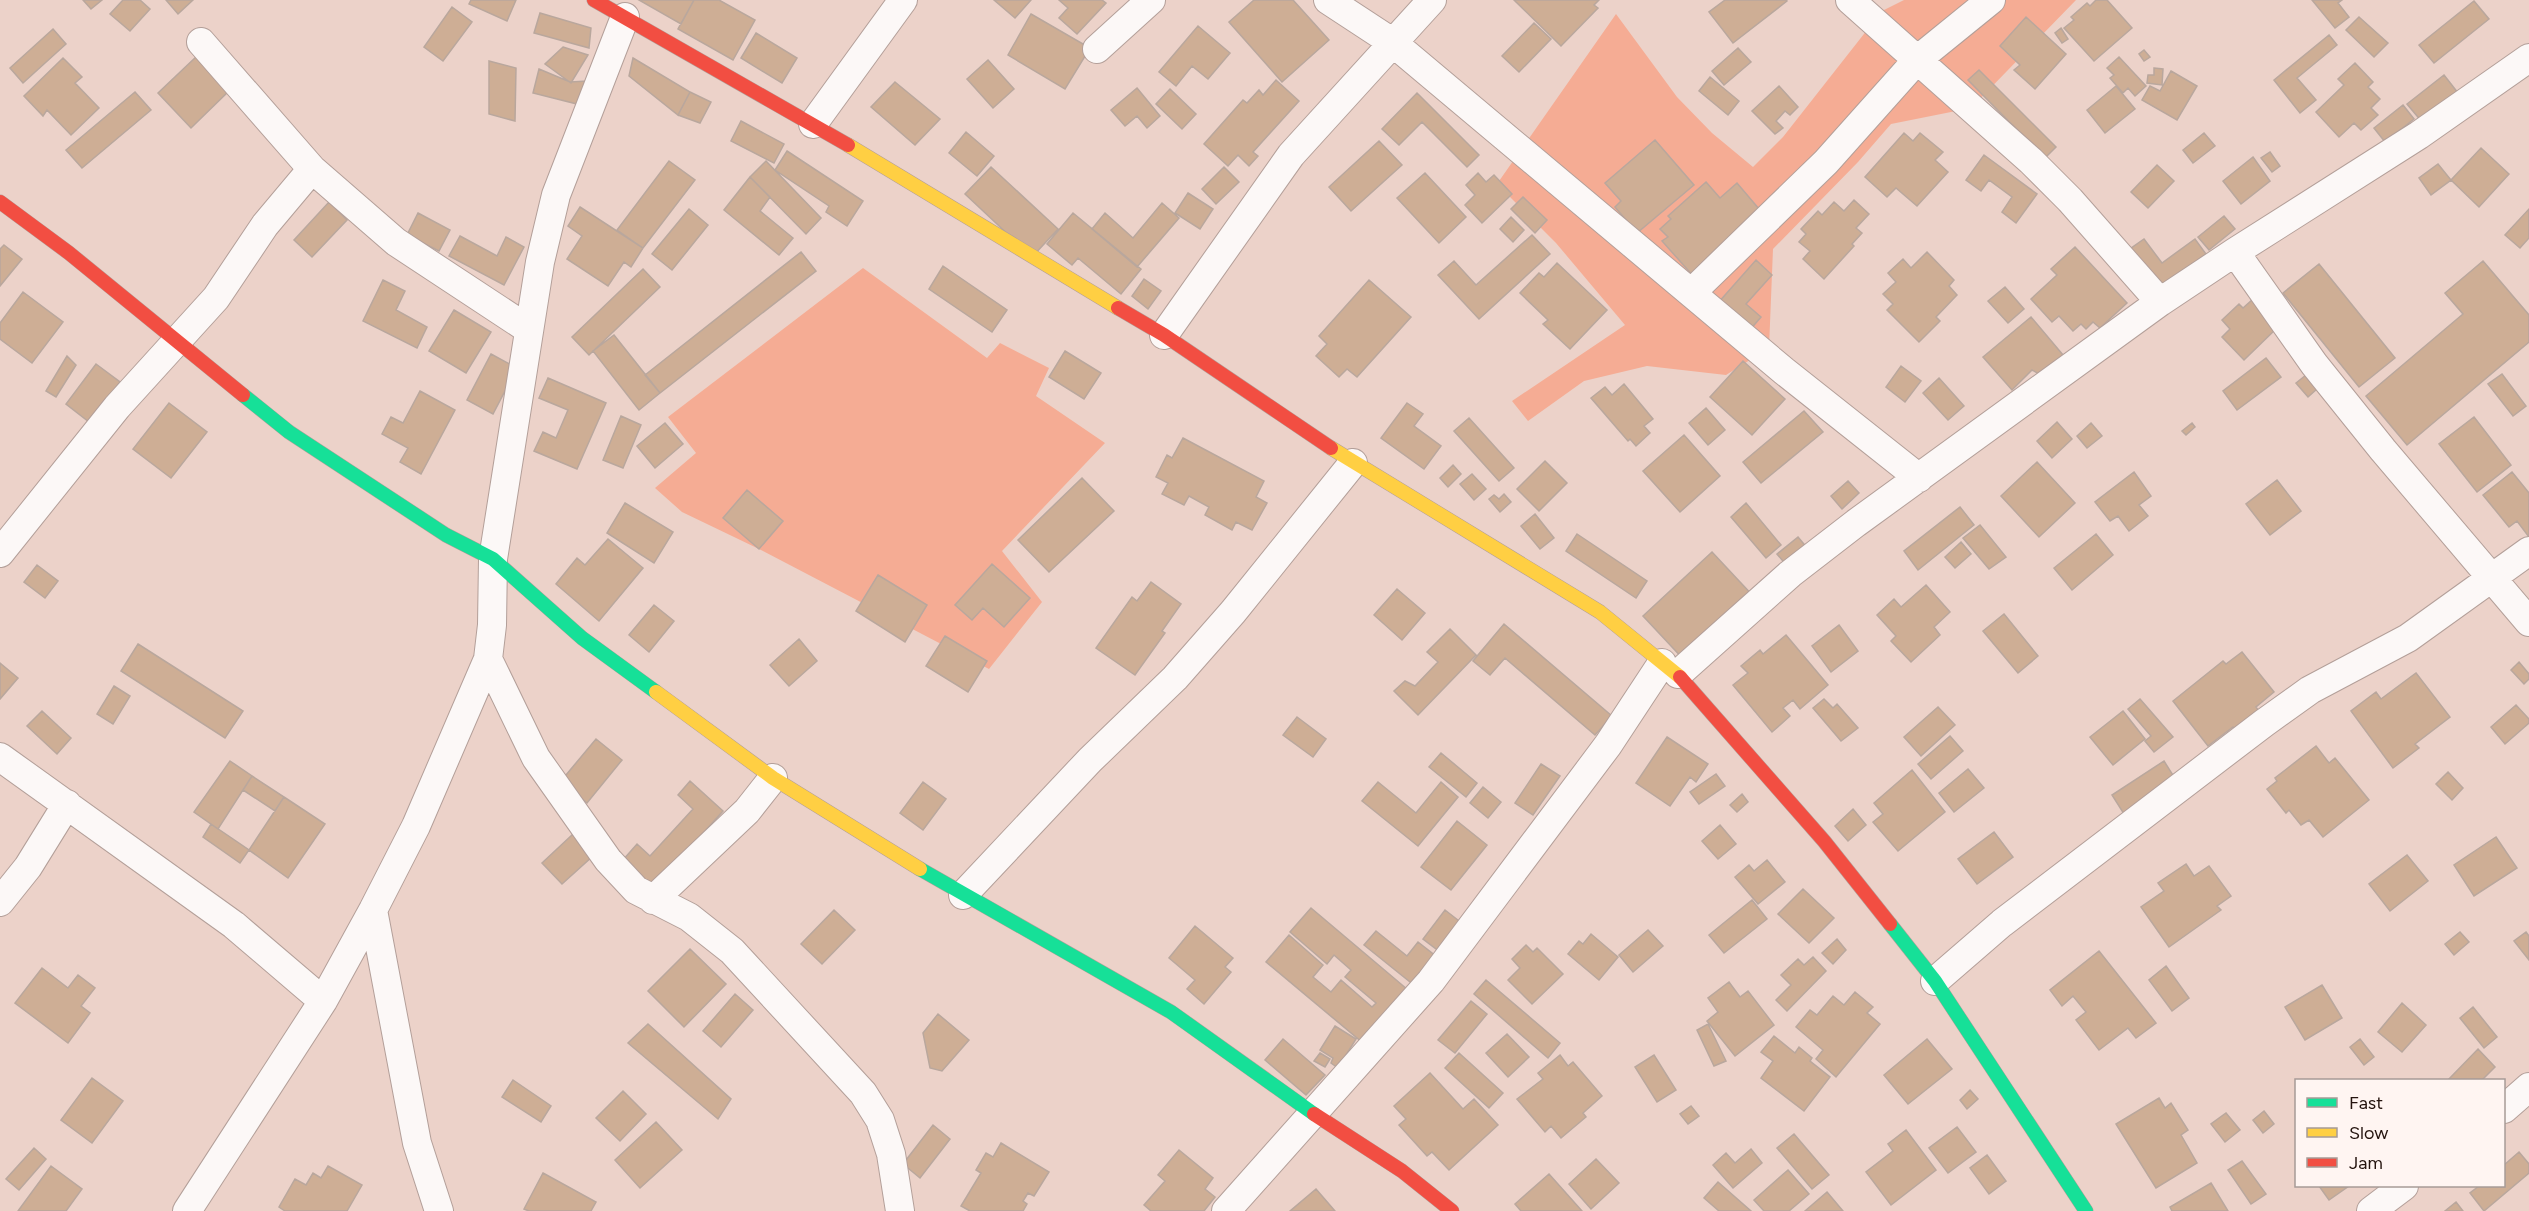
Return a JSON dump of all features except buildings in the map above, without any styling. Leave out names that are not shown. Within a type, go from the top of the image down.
[{"type":"street","points":[[813,124],[903,0]]},
{"type":"street","points":[[1097,49],[1151,0]]},
{"type":"street","points":[[1328,0],[1392,42],[1691,293],[1919,478]]},
{"type":"street","points":[[1164,335],[1291,155],[1432,0]]},
{"type":"street","points":[[1850,0],[2031,161],[2070,200],[2160,302]]},
{"type":"street","points":[[1691,293],[1826,162],[1917,60],[1991,0]]},
{"type":"street","points":[[187,1211],[323,1001],[373,910],[416,826],[488,659],[492,625],[493,558],[540,262],[606,5],[813,124],[1164,335],[1353,463],[1600,612],[1670,669],[1824,841],[1935,981],[2086,1211]]},
{"type":"street","points":[[201,42],[312,169],[396,242],[528,329]]},
{"type":"street","points":[[1226,1211],[1431,981],[1608,745],[1670,669],[1790,574],[2160,302],[2419,135],[2529,58]]},
{"type":"street","points":[[0,553],[117,407],[178,343],[216,298],[265,225],[312,169]]},
{"type":"street","points":[[0,202],[69,253],[298,438],[446,535],[493,558],[582,638],[773,778],[963,895],[1171,1012],[1314,1114],[1402,1171],[1452,1211]]},
{"type":"street","points":[[2235,252],[2314,364],[2529,622]]},
{"type":"street","points":[[963,895],[1090,760],[1175,678],[1233,612],[1353,463]]},
{"type":"street","points":[[1935,981],[2002,923],[2264,723],[2310,690],[2408,638],[2529,551]]},
{"type":"street","points":[[488,659],[536,758],[615,868],[636,890],[689,917],[732,951],[862,1093],[880,1120],[891,1154],[900,1211]]},
{"type":"street","points":[[0,757],[234,925],[323,1001]]},
{"type":"street","points":[[653,900],[747,811],[773,778]]},
{"type":"street","points":[[0,902],[28,867],[67,804]]},
{"type":"street","points":[[373,910],[417,1143],[439,1211]]},
{"type":"street","points":[[2505,1108],[2529,1087]]},
{"type":"street","points":[[2371,1211],[2401,1187]]},
{"type":"shaded area","points":[[1904,0],[2076,0],[1971,108],[1891,124],[1858,162],[1773,249],[1769,348],[1726,375],[1647,366],[1584,381],[1528,421],[1512,401],[1625,325],[1556,243],[1497,184],[1616,14],[1677,97],[1712,133],[1753,167],[1783,137],[1882,11]]},
{"type":"shaded area","points":[[863,268],[987,358],[1000,343],[1049,368],[1036,396],[1105,443],[1002,551],[1042,602],[989,669],[759,549],[682,512],[655,488],[696,453],[668,417]]},
{"type":"traffic: fast","points":[[243,395],[289,432],[446,535],[493,559],[582,638],[656,692]]},
{"type":"traffic: fast","points":[[920,869],[1171,1012],[1314,1114]]},
{"type":"traffic: fast","points":[[1890,924],[1935,981],[2086,1211]]},
{"type":"traffic: slow","points":[[848,145],[1118,308]]},
{"type":"traffic: slow","points":[[1331,448],[1600,612],[1680,677]]},
{"type":"traffic: slow","points":[[656,692],[773,778],[920,869]]},
{"type":"traffic: jam","points":[[594,0],[848,145]]},
{"type":"traffic: jam","points":[[0,202],[69,253],[243,395]]},
{"type":"traffic: jam","points":[[1118,308],[1164,335],[1331,448]]},
{"type":"traffic: jam","points":[[1680,677],[1824,841],[1890,924]]},
{"type":"traffic: jam","points":[[1314,1114],[1402,1171],[1452,1211]]}]
